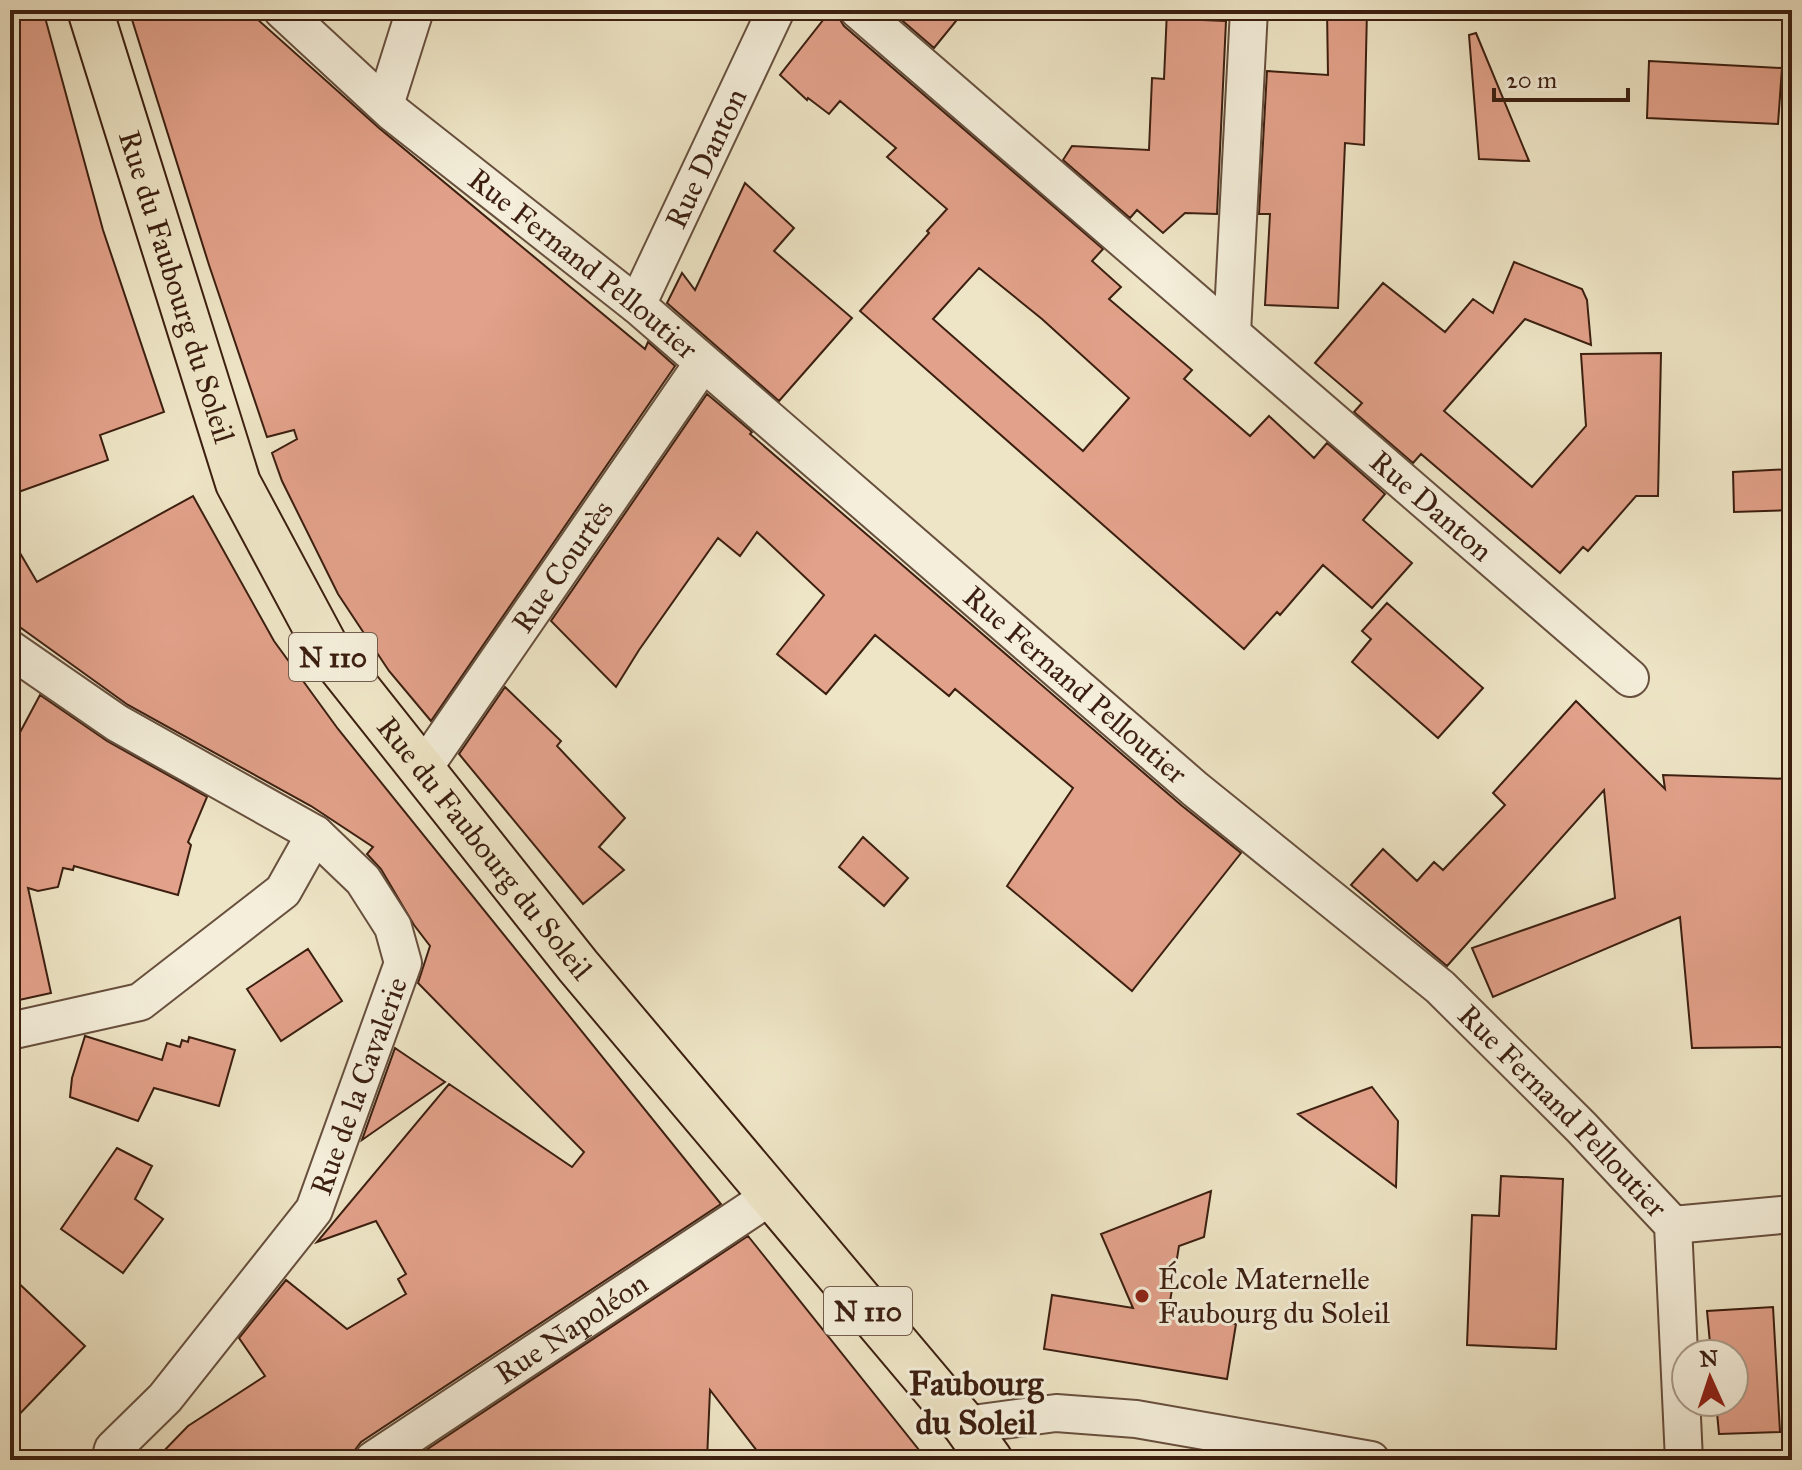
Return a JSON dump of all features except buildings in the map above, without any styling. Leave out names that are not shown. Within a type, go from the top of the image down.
[{"type":"main road","name":"Rue du Faubourg du Soleil","points":[[90,10],[238,483],[328,651],[578,966],[965,1425],[990,1460]]},
{"type":"street","name":"Rue Fernand Pelloutier","points":[[282,10],[385,105],[637,305],[1195,789],[1440,987],[1581,1127],[1673,1225],[1684,1460]]},
{"type":"street","points":[[385,105],[415,10]]},
{"type":"street","name":"Rue Danton","points":[[637,305],[776,10]]},
{"type":"street","name":"Rue Danton","points":[[858,10],[1630,678]]},
{"type":"street","points":[[1232,333],[1249,10]]},
{"type":"street","name":"Rue Courtès","points":[[423,769],[703,363]]},
{"type":"street","name":"Rue de la Cavalerie","points":[[10,649],[117,723],[315,834],[363,880],[393,927],[403,963],[314,1210],[165,1398],[113,1449],[110,1460]]},
{"type":"street","points":[[10,1031],[140,1002],[283,891],[315,834]]},
{"type":"street","name":"Rue Napoléon","points":[[373,1460],[771,1196]]},
{"type":"street","points":[[1673,1225],[1792,1214]]},
{"type":"street","points":[[965,1425],[1056,1413],[1136,1419],[1371,1460]]},
{"type":"place","name":"École Maternelle Faubourg du Soleil","points":[[1142,1296]]},
{"type":"district","name":"Faubourg du Soleil","points":[[976,1402]]}]
